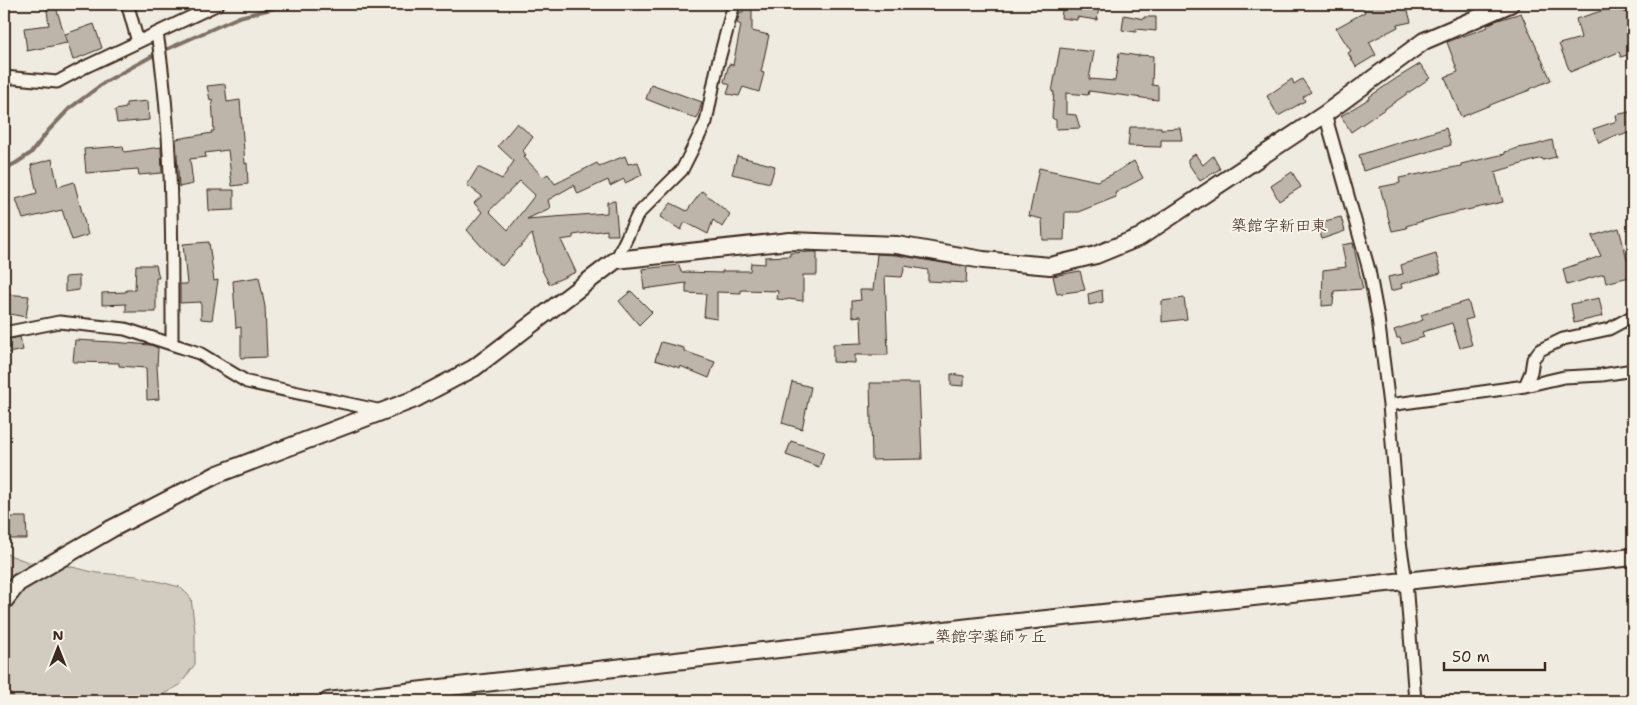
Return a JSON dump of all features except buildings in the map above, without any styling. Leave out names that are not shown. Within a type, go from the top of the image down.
[{"type":"street","points":[[129,4],[138,42]]},
{"type":"street","points":[[4,77],[57,82],[85,66],[138,42],[158,38],[218,4]]},
{"type":"street","points":[[4,601],[18,583],[111,530],[218,474],[415,399],[474,368],[616,260],[638,214],[682,170],[706,122],[718,63],[734,4]]},
{"type":"street","points":[[616,260],[790,242],[897,245],[983,260],[1050,266],[1096,255],[1140,237],[1325,114],[1424,41],[1510,4]]},
{"type":"street","points":[[158,38],[162,61],[172,202],[172,344]]},
{"type":"street","points":[[1325,114],[1369,270],[1378,318],[1389,405],[1400,542],[1406,581],[1415,701]]},
{"type":"street","points":[[1526,386],[1532,372],[1533,359],[1540,350],[1551,343],[1563,339],[1609,329],[1633,316]]},
{"type":"street","points":[[4,333],[59,322],[125,329],[199,353],[247,382],[384,411]]},
{"type":"street","points":[[1389,405],[1526,386],[1564,377],[1602,375],[1633,370]]},
{"type":"street","points":[[328,701],[988,625],[1633,557]]},
{"type":"shaded area","points":[[4,553],[28,562],[64,565],[97,573],[137,576],[180,587],[191,598],[195,631],[195,664],[180,685],[151,701],[4,701]]},
{"type":"waterway","points":[[4,169],[31,153],[48,131],[70,108],[105,82],[154,55],[239,17],[275,8],[301,5],[392,9],[426,4]]},
{"type":"district","name":"築館字新田東","points":[[1279,225]]},
{"type":"district","name":"築館字薬師ヶ丘","points":[[991,636]]}]
